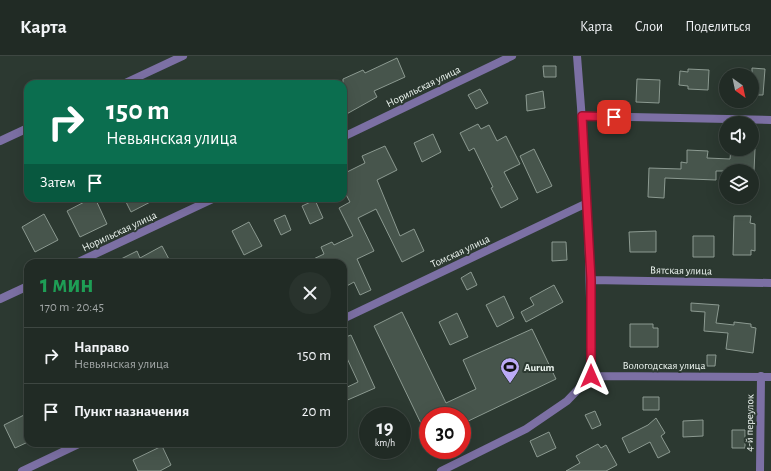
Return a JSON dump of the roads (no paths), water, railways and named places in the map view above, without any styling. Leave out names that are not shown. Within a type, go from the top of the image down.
[{"type":"street","points":[[132,80],[183,56]]},
{"type":"street","name":"Норильская улица","points":[[347,135],[512,56]]},
{"type":"street","points":[[441,471],[526,429],[567,401],[591,376],[591,280],[582,116],[577,56]]},
{"type":"street","points":[[582,116],[771,120]]},
{"type":"street","points":[[0,141],[24,130]]},
{"type":"street","name":"Норильская улица","points":[[85,259],[206,202]]},
{"type":"street","name":"Томская улица","points":[[347,317],[587,203]]},
{"type":"street","name":"Вятская улица","points":[[591,280],[771,282]]},
{"type":"street","points":[[0,299],[24,288]]},
{"type":"street","name":"Вологодская улица","points":[[591,376],[771,377]]},
{"type":"street","name":"4-й переулок","points":[[760,471],[762,376]]},
{"type":"street","points":[[22,471],[73,447]]},
{"type":"place","name":"Aurum","points":[[510,384]]}]
